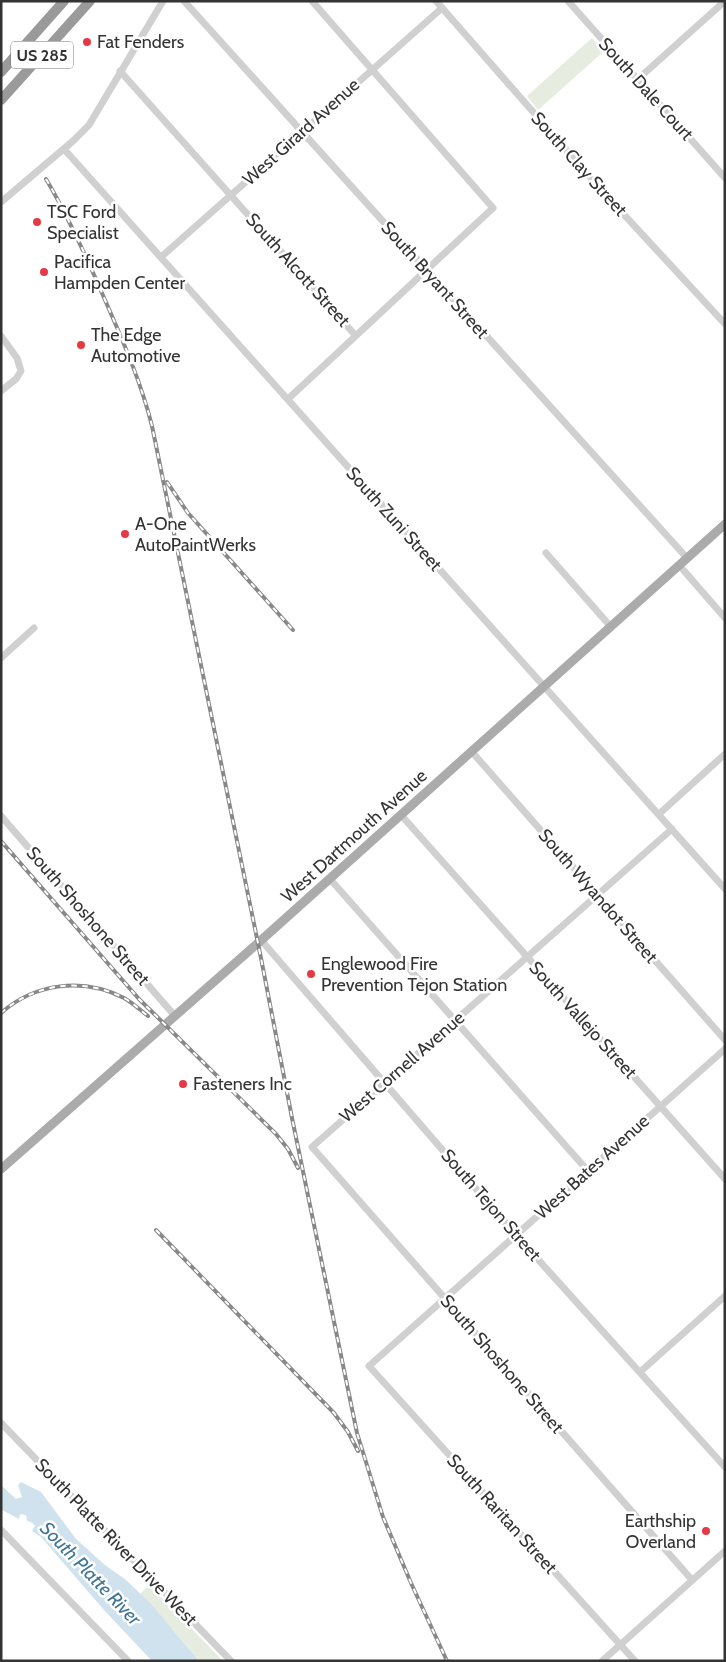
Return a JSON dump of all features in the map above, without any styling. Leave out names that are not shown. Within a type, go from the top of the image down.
[{"type":"highway","name":"US 285","points":[[1,72],[63,1]]},
{"type":"highway","name":"US 285","points":[[1,100],[90,1]]},
{"type":"main road","name":"West Dartmouth Avenue","points":[[1,1169],[330,879],[725,524]]},
{"type":"street","points":[[1,202],[80,135],[92,120],[163,1]]},
{"type":"street","name":"South Bryant Street","points":[[184,1],[687,558]]},
{"type":"street","points":[[288,399],[493,208],[312,1]]},
{"type":"street","name":"South Clay Street","points":[[436,1],[598,186],[725,324]]},
{"type":"street","name":"South Dale Court","points":[[568,1],[725,178]]},
{"type":"street","points":[[638,79],[724,3]]},
{"type":"street","name":"West Girard Avenue","points":[[161,257],[442,8]]},
{"type":"street","name":"South Alcott Street","points":[[120,71],[355,335]]},
{"type":"street","name":"South Zuni Street","points":[[64,149],[725,889]]},
{"type":"street","points":[[1,336],[17,358],[21,371],[1,391]]},
{"type":"street","points":[[546,553],[611,626]]},
{"type":"street","points":[[679,565],[725,618]]},
{"type":"street","points":[[1,658],[34,628]]},
{"type":"street","name":"South Wyandot Street","points":[[472,752],[725,1040]]},
{"type":"street","points":[[659,814],[725,754]]},
{"type":"street","name":"South Vallejo Street","points":[[401,815],[725,1179]]},
{"type":"street","name":"South Shoshone Street","points":[[1,816],[175,1016]]},
{"type":"street","name":"West Cornell Avenue","points":[[312,1147],[672,829]]},
{"type":"street","points":[[330,879],[588,1171]]},
{"type":"street","name":"South Tejon Street","points":[[261,940],[516,1235],[725,1467]]},
{"type":"street","name":"West Bates Avenue","points":[[369,1366],[725,1049]]},
{"type":"street","name":"South Shoshone Street","points":[[312,1147],[692,1580]]},
{"type":"street","points":[[640,1372],[725,1296]]},
{"type":"street","name":"South Raritan Street","points":[[369,1366],[635,1661]]},
{"type":"street","name":"South Platte River Drive West","points":[[1,1423],[231,1661]]},
{"type":"street","points":[[1,1530],[128,1661]]},
{"type":"street","points":[[602,1661],[725,1551]]},
{"type":"shaded area","points":[[592,38],[604,51],[538,110],[527,96]]},
{"type":"shaded area","points":[[149,1585],[223,1661],[199,1661],[140,1594]]},
{"type":"water","name":"South Platte River","points":[[21,1482],[41,1492],[76,1539],[105,1565],[126,1580],[152,1605],[199,1661],[152,1661],[104,1610],[41,1537],[32,1531],[35,1526],[27,1521],[26,1515],[20,1514],[19,1519],[2,1510],[1,1485],[16,1499],[22,1497],[18,1485]]},
{"type":"railway","points":[[46,179],[91,269],[118,331],[148,410],[357,1433],[383,1517],[447,1661]]},
{"type":"railway","points":[[167,482],[188,513],[293,630]]},
{"type":"railway","points":[[1,841],[139,999],[276,1134],[288,1149],[298,1168]]},
{"type":"railway","points":[[1,1013],[29,995],[60,986],[76,986],[108,991],[124,998],[148,1016]]},
{"type":"railway","points":[[156,1230],[334,1413],[348,1432],[358,1451]]},
{"type":"place","name":"Fat Fenders","points":[[87,42]]},
{"type":"place","name":"TSC Ford Specialist","points":[[37,222]]},
{"type":"place","name":"Pacifica Hampden Center","points":[[44,272]]},
{"type":"place","name":"The Edge Automotive","points":[[81,345]]},
{"type":"place","name":"A-One AutoPaintWerks","points":[[125,534]]},
{"type":"place","name":"Englewood Fire Prevention Tejon Station","points":[[311,974]]},
{"type":"place","name":"Fasteners Inc","points":[[183,1084]]},
{"type":"place","name":"Earthship Overland","points":[[706,1531]]}]
